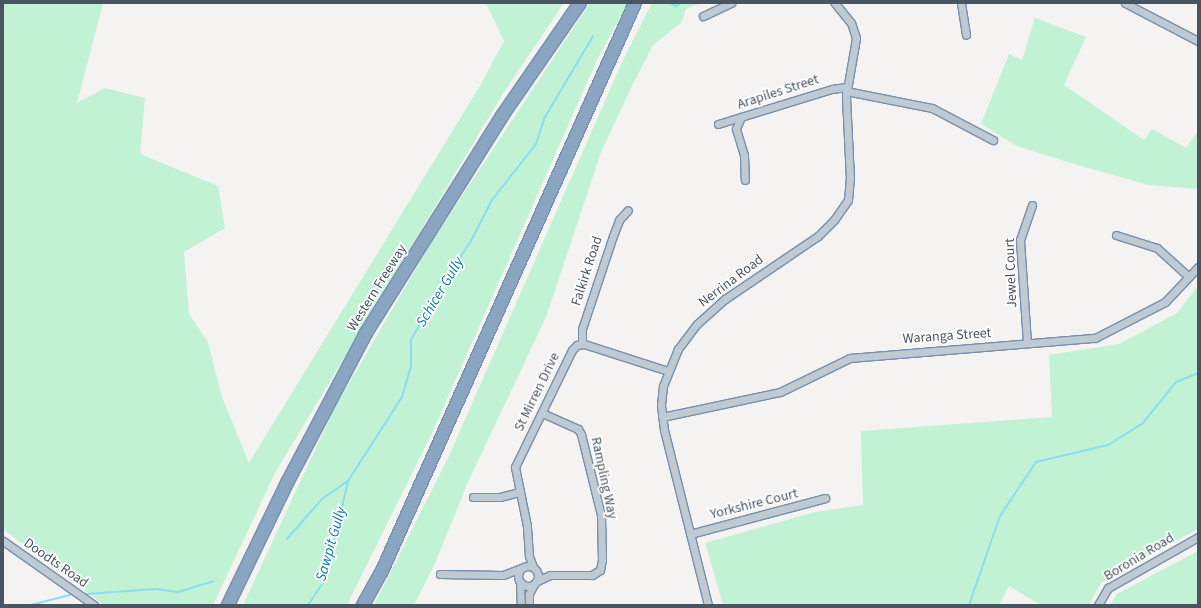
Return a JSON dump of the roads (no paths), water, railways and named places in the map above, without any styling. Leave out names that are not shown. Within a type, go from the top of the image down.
[{"type":"highway","name":"Western Freeway","points":[[228,605],[287,482],[366,333],[502,116],[580,3]]},
{"type":"highway","points":[[364,605],[382,571],[635,3]]},
{"type":"street","points":[[703,16],[731,3]]},
{"type":"street","name":"Nerrina Road","points":[[708,605],[661,415],[662,390],[668,371],[682,341],[710,312],[725,299],[818,236],[843,209],[850,188],[846,89],[856,35],[851,23],[835,3]]},
{"type":"street","points":[[961,3],[966,34]]},
{"type":"street","points":[[1125,3],[1198,41]]},
{"type":"street","name":"Arapiles Street","points":[[718,124],[832,88],[846,89],[932,108],[993,140]]},
{"type":"street","points":[[741,117],[736,129],[744,155],[745,180]]},
{"type":"street","name":"Jewel Court","points":[[1027,343],[1020,240],[1032,205]]},
{"type":"street","name":"Falkirk Road","points":[[582,344],[582,329],[618,221],[628,210]]},
{"type":"street","points":[[1116,235],[1157,248],[1189,277]]},
{"type":"street","name":"Waranga Street","points":[[661,415],[780,392],[850,358],[1098,337],[1163,304],[1198,267]]},
{"type":"street","points":[[582,344],[668,371]]},
{"type":"street","name":"St Mirren Drive","points":[[534,567],[529,556],[515,465],[572,350],[582,344]]},
{"type":"street","name":"Rampling Way","points":[[542,413],[578,429],[581,434],[601,514],[602,562],[598,572],[588,576],[556,575]]},
{"type":"street","points":[[473,497],[500,497],[519,492]]},
{"type":"street","name":"Yorkshire Court","points":[[690,534],[825,498]]},
{"type":"street","name":"Boronia Road","points":[[1098,605],[1108,588],[1198,537]]},
{"type":"street","name":"Doodts Road","points":[[3,541],[94,605]]},
{"type":"street","name":"St Mirren Drive","points":[[522,568],[528,543]]},
{"type":"street","points":[[529,605],[529,594],[538,575],[534,567]]},
{"type":"street","points":[[503,575],[522,568],[534,567],[556,575]]},
{"type":"street","points":[[521,605],[520,581],[518,574],[522,568]]},
{"type":"street","points":[[440,574],[503,575],[520,581],[528,586],[556,575]]},
{"type":"waterway","points":[[670,3],[676,6],[681,3]]},
{"type":"waterway","name":"Schicer Gully","points":[[287,539],[322,499],[348,481],[402,397],[411,365],[411,340],[447,277],[471,241],[492,200],[536,144],[545,117],[593,36]]},
{"type":"waterway","points":[[969,605],[1000,516],[1036,462],[1108,445],[1142,424],[1176,382],[1198,373]]},
{"type":"waterway","name":"Sawpit Gully","points":[[308,605],[324,581],[348,482]]},
{"type":"waterway","name":"Schicer Gully","points":[[86,594],[156,589],[178,592],[213,581]]},
{"type":"waterway","name":"Schicer Gully","points":[[31,605],[70,595]]}]
